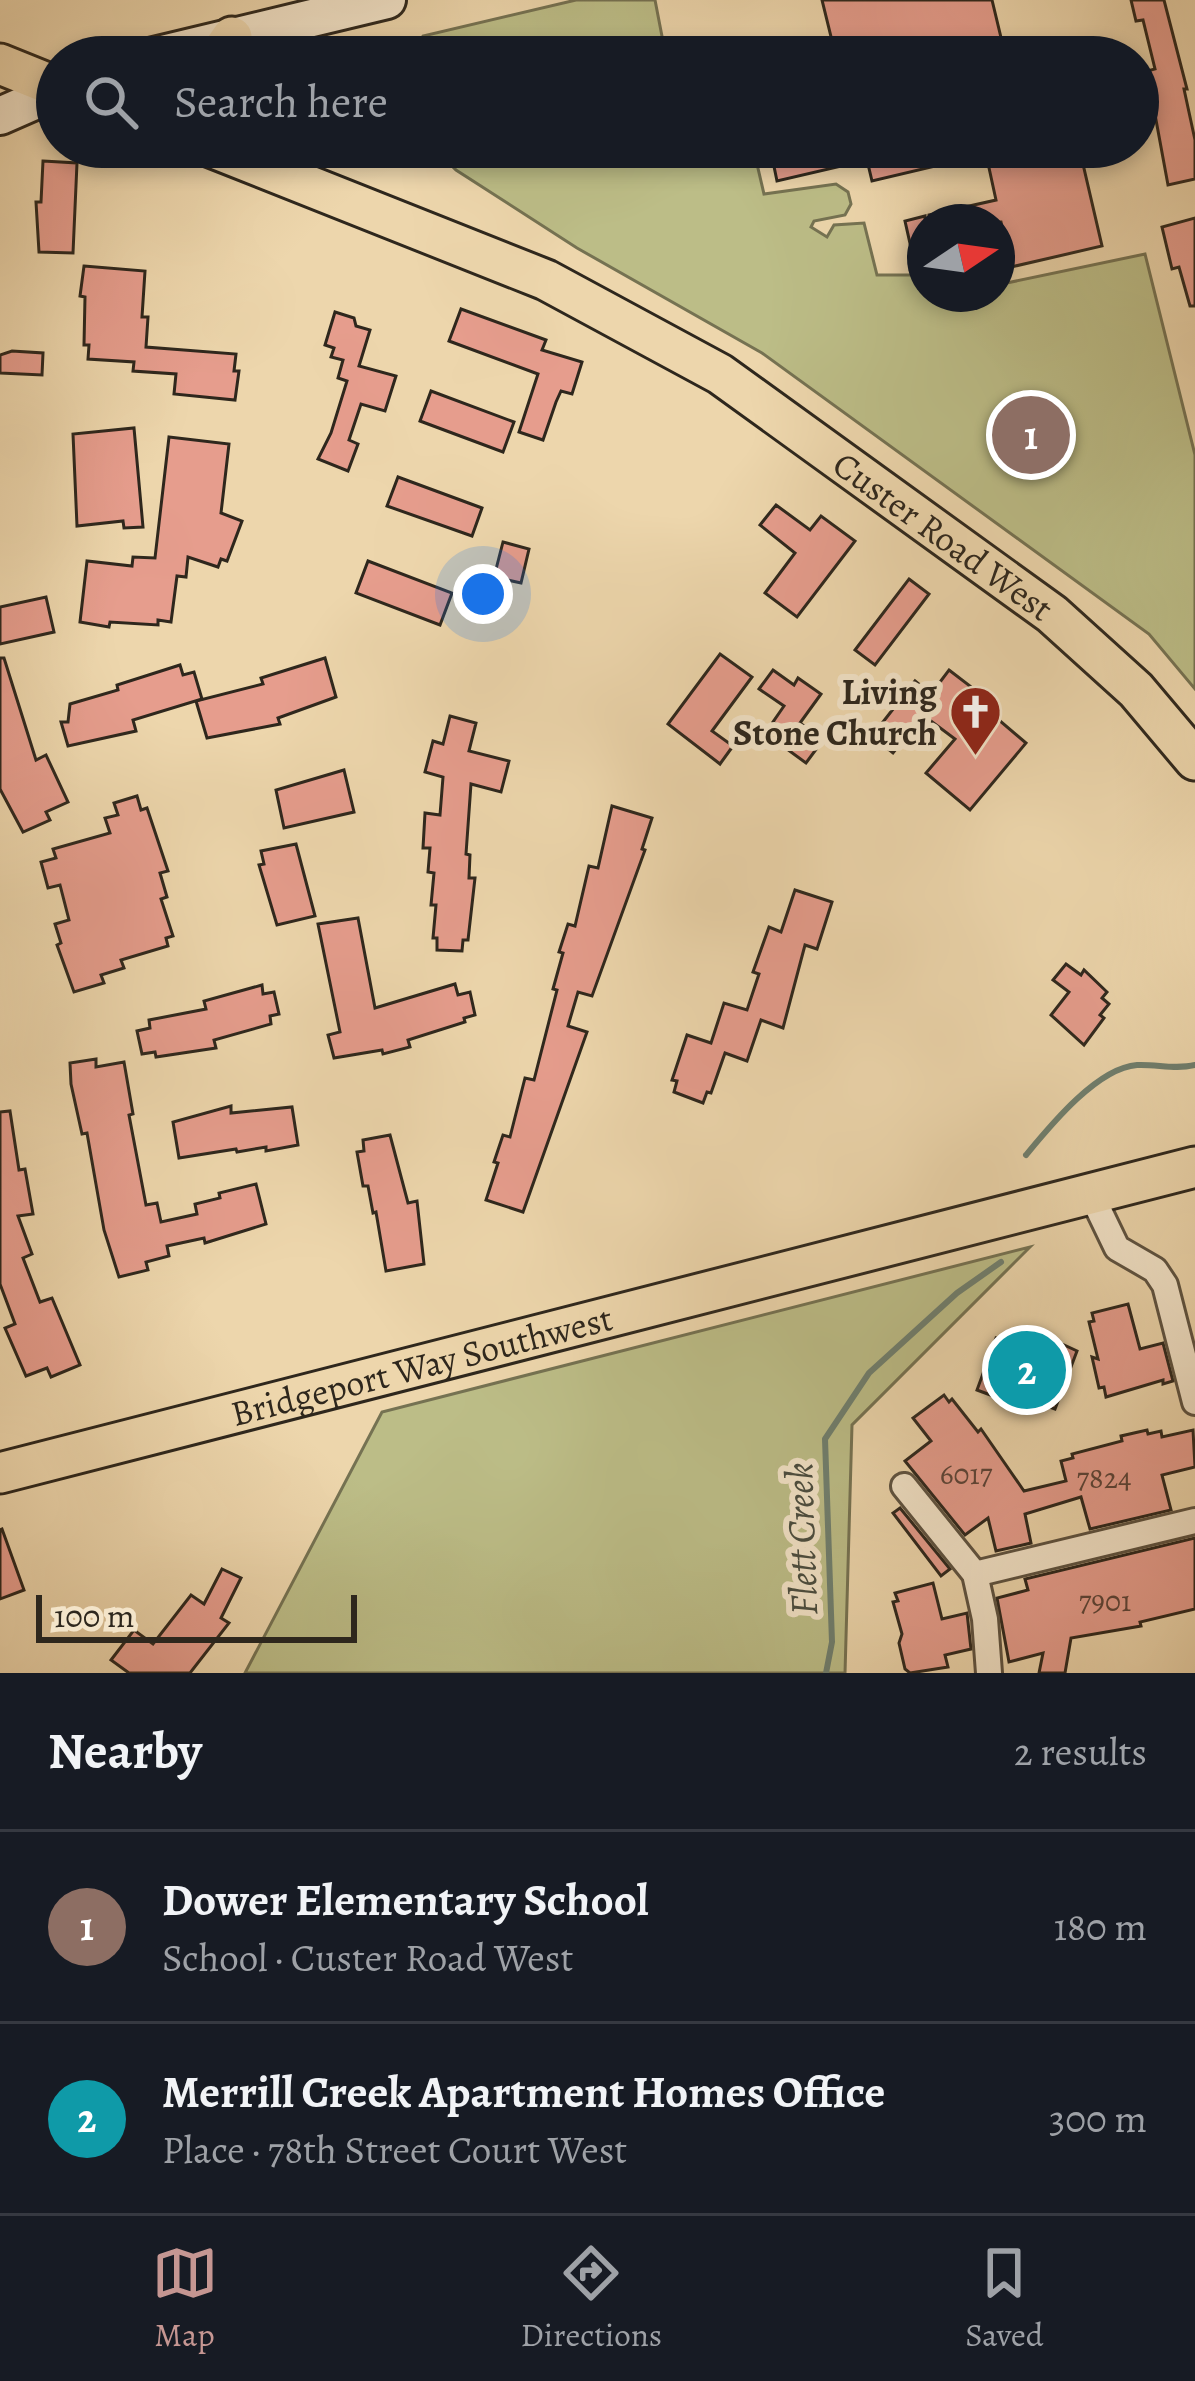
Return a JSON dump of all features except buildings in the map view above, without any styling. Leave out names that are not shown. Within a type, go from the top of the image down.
[{"type":"main road","points":[[0,64],[36,80]]},
{"type":"main road","name":"Custer Road West","points":[[269,168],[546,280],[720,374],[1052,614],[1136,690],[1195,760]]},
{"type":"main road","name":"Bridgeport Way Southwest","points":[[0,1473],[1195,1167]]},
{"type":"street","points":[[263,36],[387,0]]},
{"type":"street","points":[[0,116],[36,99]]},
{"type":"street","points":[[1092,1196],[1117,1248],[1155,1270],[1165,1285],[1195,1402]]},
{"type":"street","points":[[904,1486],[976,1574],[989,1673]]},
{"type":"street","points":[[976,1574],[1195,1520]]},
{"type":"green space","points":[[576,0],[655,0],[662,36],[423,36]]},
{"type":"green space","points":[[454,168],[758,168],[764,194],[836,184],[848,192],[851,204],[845,215],[814,221],[811,227],[827,237],[834,225],[864,223],[877,275],[907,275],[907,312],[1015,312],[1015,281],[1145,254],[1195,455],[1195,689],[1149,634],[762,353],[577,248]]},
{"type":"green space","points":[[1030,1247],[852,1425],[845,1673],[245,1673],[382,1412]]},
{"type":"waterway","name":"Flett Creek","points":[[1026,1155],[1076,1100],[1106,1076],[1137,1065],[1195,1065]]},
{"type":"waterway","name":"Flett Creek","points":[[826,1673],[832,1642],[825,1439],[869,1373],[957,1293],[1001,1262]]},
{"type":"place","name":"Dower Elementary School","points":[[1031,435]]},
{"type":"place","name":"Living Stone Church","points":[[976,758]]},
{"type":"place","name":"Merrill Creek Apartment Homes Office","points":[[1027,1370]]}]
